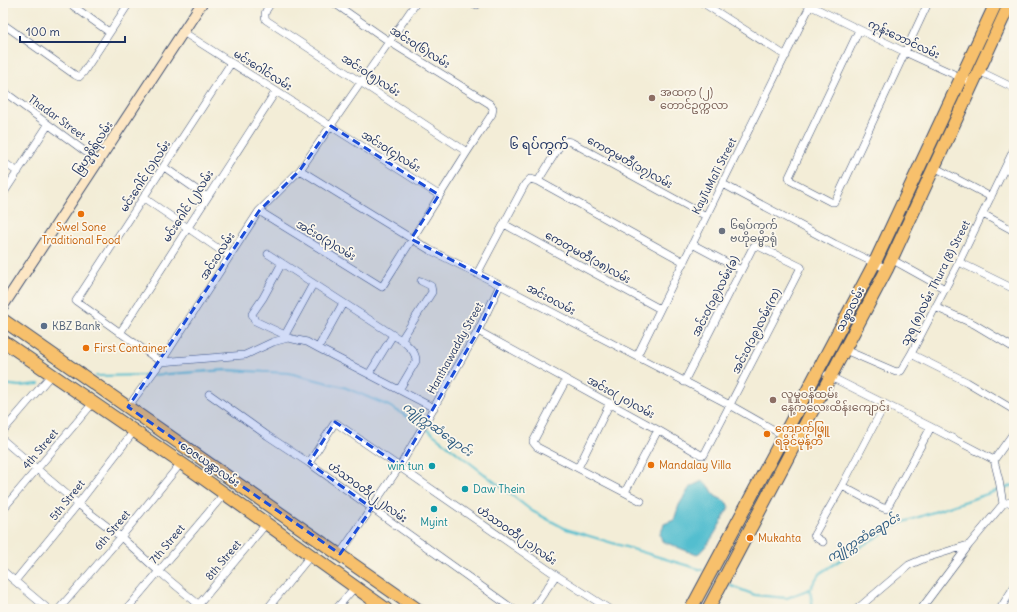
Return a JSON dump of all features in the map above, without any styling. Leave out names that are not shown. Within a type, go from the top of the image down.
[{"type":"main road","name":"ဗြဟ္မစိုရ်လမ်း","points":[[3,306],[202,3]]},
{"type":"main road","name":"သစ္စာလမ်း","points":[[691,609],[875,262],[996,3]]},
{"type":"main road","name":"သစ္စာလမ်း","points":[[708,609],[889,264],[1010,3]]},
{"type":"main road","name":"ဝေဇယန္တာလမ်း","points":[[3,320],[417,609]]},
{"type":"main road","name":"ဝေဇယန္တာလမ်း","points":[[3,341],[197,474],[382,606]]},
{"type":"main road","points":[[197,474],[206,461]]},
{"type":"main road","points":[[382,606],[387,588]]},
{"type":"street","points":[[69,3],[109,32]]},
{"type":"street","points":[[3,24],[78,77],[83,73],[129,3]]},
{"type":"street","name":"အင်းဝ(၅)လမ်း","points":[[271,3],[264,15],[266,20],[467,152]]},
{"type":"street","name":"အင်းဝ(၆)လမ်း","points":[[334,3],[390,42],[490,104],[493,108],[492,114],[467,152]]},
{"type":"street","name":"အင်းဝလမ်း","points":[[128,407],[161,362],[259,211],[300,170],[416,3]]},
{"type":"street","points":[[471,3],[477,5],[478,3]]},
{"type":"street","points":[[702,3],[786,56]]},
{"type":"street","points":[[859,30],[789,177],[791,181],[831,202],[836,200],[928,3]]},
{"type":"street","name":"KayTuMaTi Street","points":[[637,356],[786,56],[808,5]]},
{"type":"street","name":"ကုန်းဘောင်လမ်း","points":[[808,5],[973,83]]},
{"type":"street","name":"မင်းဂေါင်လမ်း","points":[[184,32],[331,126]]},
{"type":"street","name":"မင်းဂေါင် (၁)လမ်း","points":[[120,333],[76,301],[231,63]]},
{"type":"street","points":[[979,71],[1014,88]]},
{"type":"street","name":"Thadar Street","points":[[3,91],[98,161]]},
{"type":"street","name":"မင်းဂေါင် (၂)လမ်း","points":[[120,333],[276,91]]},
{"type":"street","points":[[3,194],[48,125]]},
{"type":"street","name":"အင်းဝ(၄)လမ်း","points":[[331,126],[439,195]]},
{"type":"street","name":"ကေတုမတီ(၁၇)လမ်း","points":[[538,181],[561,144],[565,141],[571,142],[706,216]]},
{"type":"street","name":"သူရ (၈)လမ်း Thura (8) Street","points":[[845,350],[896,372],[900,371],[911,354],[959,262],[1014,149]]},
{"type":"street","points":[[412,239],[467,152]]},
{"type":"street","points":[[3,162],[18,172]]},
{"type":"street","points":[[164,167],[207,197]]},
{"type":"street","points":[[934,167],[991,197]]},
{"type":"street","points":[[1005,169],[1014,174]]},
{"type":"street","name":"အင်းဝလမ်း","points":[[300,170],[430,250],[637,356],[730,405],[795,442]]},
{"type":"street","points":[[478,274],[524,184],[530,180],[538,181],[684,262]]},
{"type":"street","points":[[723,184],[835,244],[875,262],[889,264],[945,289]]},
{"type":"street","points":[[144,198],[229,256]]},
{"type":"street","name":"အင်းဝ(၃)လမ်း","points":[[259,211],[382,287],[412,239]]},
{"type":"street","points":[[983,214],[1014,231]]},
{"type":"street","name":"ကေတုမတီ(၁၈)လမ်း","points":[[504,224],[660,309]]},
{"type":"street","points":[[692,244],[741,270]]},
{"type":"street","name":"အင်းဝ(၁၉)လမ်း(ခ)","points":[[684,382],[753,247],[758,246],[801,267]]},
{"type":"street","points":[[268,254],[401,340],[414,352],[416,361],[399,390]]},
{"type":"street","points":[[959,262],[1014,289]]},
{"type":"street","points":[[282,263],[263,298],[252,314],[256,321],[286,337],[306,342],[434,408]]},
{"type":"street","name":"အင်းဝ(၁၉)လမ်း(က)","points":[[730,405],[801,267]]},
{"type":"street","points":[[401,340],[432,292],[431,286],[421,281]]},
{"type":"street","points":[[120,333],[161,362],[245,355],[286,337],[313,284]]},
{"type":"street","name":"Hanthawaddy Street","points":[[400,466],[478,331],[500,285]]},
{"type":"street","points":[[318,348],[343,303]]},
{"type":"street","points":[[935,307],[974,324],[1014,348]]},
{"type":"street","name":"အင်းဝ(၂၀)လမ်း","points":[[478,331],[610,403],[701,455],[704,455],[730,405]]},
{"type":"street","points":[[369,374],[393,335]]},
{"type":"street","points":[[911,354],[967,382],[1014,410]]},
{"type":"street","points":[[818,371],[931,426],[994,460],[1003,504]]},
{"type":"street","points":[[3,431],[52,374]]},
{"type":"street","points":[[566,380],[533,442],[537,447],[641,501]]},
{"type":"street","name":"ဟံသာဝတီ(၂၂)လမ်း","points":[[209,394],[309,463],[513,609]]},
{"type":"street","name":"4th Street","points":[[3,509],[93,403]]},
{"type":"street","points":[[578,468],[610,403]]},
{"type":"street","points":[[823,542],[814,535],[842,486],[885,404]]},
{"type":"street","name":"ဟံသာဝတီ(၂၁)လမ်း","points":[[309,463],[335,423],[400,466],[556,575],[609,609]]},
{"type":"street","points":[[842,486],[881,508],[886,509],[931,426]]},
{"type":"street","points":[[625,492],[658,430]]},
{"type":"street","name":"5th Street","points":[[15,581],[78,504],[134,431]]},
{"type":"street","points":[[994,460],[1014,432]]},
{"type":"street","points":[[3,440],[78,504],[121,537],[199,608]]},
{"type":"street","name":"6th Street","points":[[59,609],[121,537],[181,463]]},
{"type":"street","points":[[340,554],[400,466]]},
{"type":"street","name":"7th Street","points":[[127,609],[224,494]]},
{"type":"street","points":[[921,609],[968,545],[1003,504],[1014,501]]},
{"type":"street","name":"8th Street","points":[[199,608],[266,524]]},
{"type":"street","points":[[858,609],[909,565],[968,545]]},
{"type":"street","points":[[267,609],[312,555]]},
{"type":"street","points":[[3,571],[48,609]]},
{"type":"street","points":[[533,609],[556,575]]},
{"type":"street","points":[[336,609],[355,587]]},
{"type":"street","points":[[1001,609],[1014,587]]},
{"type":"highlighted area","points":[[331,126],[439,195],[411,239],[500,285],[478,331],[400,466],[335,422],[309,463],[372,508],[340,554],[128,407],[259,211],[300,170]]},
{"type":"water","points":[[702,481],[710,487],[715,496],[725,501],[729,507],[711,539],[697,555],[662,541],[660,534],[664,524],[674,520],[679,505],[690,487]]},
{"type":"waterway","name":"ကျိုက္ကဆံချောင်း","points":[[153,375],[226,370],[289,373],[344,387],[389,406],[420,424],[532,511],[566,529],[702,570]]},
{"type":"waterway","name":"ကျိုက္ကဆံချောင်း","points":[[96,376],[149,375]]},
{"type":"waterway","name":"ကျိုက္ကဆံချောင်း","points":[[3,384],[19,386],[39,384]]},
{"type":"waterway","name":"ကျိုက္ကဆံချောင်း","points":[[729,585],[755,595],[787,598],[810,589],[819,574],[901,523],[1014,485]]},
{"type":"waterway","points":[[810,589],[813,609]]},
{"type":"place","name":"အထက (၂) တောင်ဥက္ကလာ","points":[[652,98]]},
{"type":"place","name":"Swel Sone Traditional Food","points":[[81,214]]},
{"type":"place","name":"၆ရပ်ကွက် ဗဟိုဓမ္မာရုံ","points":[[722,231]]},
{"type":"place","name":"KBZ Bank","points":[[44,326]]},
{"type":"place","name":"First Container","points":[[86,348]]},
{"type":"place","name":"လူမှုဝန်ထမ်း နေ့ကလေးထိန်းကျောင်း","points":[[773,400]]},
{"type":"place","name":"ကျောက်ဖြူ ရခိုင်မုန့်တီ","points":[[767,434]]},
{"type":"place","name":"Mandalay Villa","points":[[651,465]]},
{"type":"place","name":"win tun","points":[[432,466]]},
{"type":"place","name":"Daw Thein","points":[[465,489]]},
{"type":"place","name":"Myint","points":[[434,509]]},
{"type":"place","name":"Mukahta","points":[[750,538]]},
{"type":"district","name":"၆ ရပ်ကွက်","points":[[539,144]]}]
